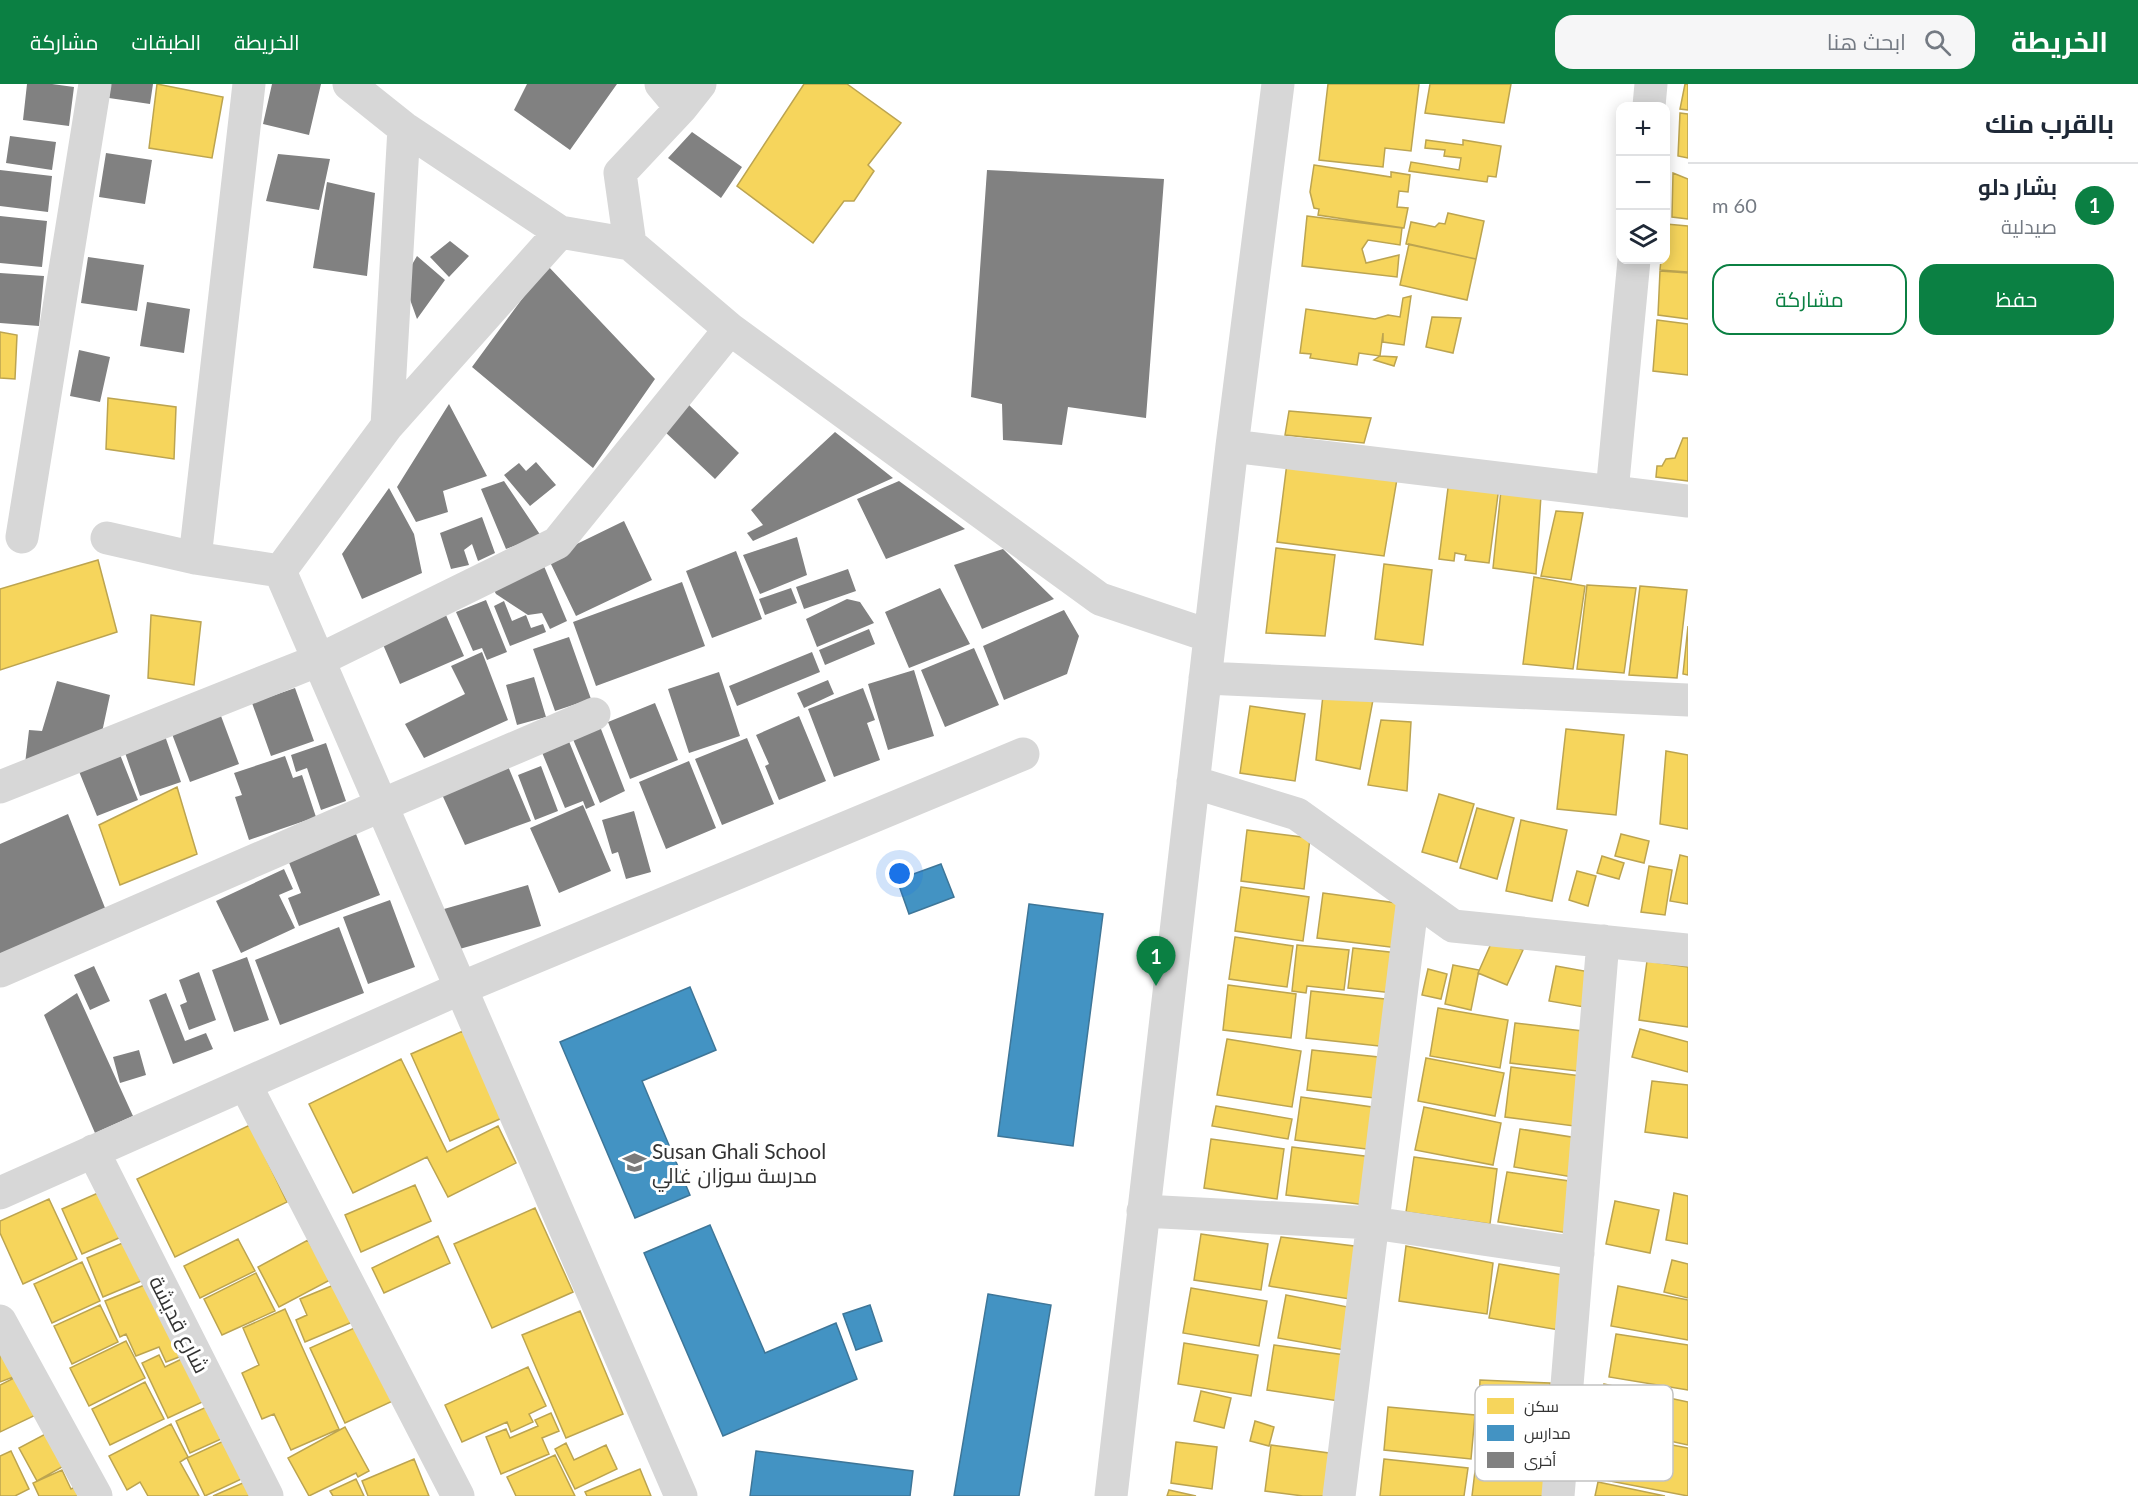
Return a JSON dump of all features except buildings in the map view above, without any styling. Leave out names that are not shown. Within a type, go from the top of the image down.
[{"type":"street","points":[[22,537],[95,84]]},
{"type":"street","points":[[195,558],[249,84]]},
{"type":"street","points":[[349,84],[404,128],[560,232],[630,244],[730,329],[1100,599],[1210,636]]},
{"type":"street","points":[[1111,1496],[1232,446],[1278,84]]},
{"type":"street","points":[[1649,102],[1651,84]]},
{"type":"street","points":[[630,244],[620,173],[681,92]]},
{"type":"street","points":[[387,426],[404,128]]},
{"type":"street","points":[[280,571],[387,426],[560,232]]},
{"type":"street","points":[[1612,492],[1634,264]]},
{"type":"street","points":[[0,787],[319,660],[557,543],[730,329]]},
{"type":"street","points":[[1232,446],[1688,501]]},
{"type":"street","points":[[107,538],[195,558],[280,571]]},
{"type":"street","points":[[280,571],[681,1496]]},
{"type":"street","points":[[1205,678],[1688,700]]},
{"type":"street","points":[[0,971],[594,714]]},
{"type":"street","points":[[0,1193],[461,988],[1023,754]]},
{"type":"street","points":[[1193,782],[1297,814],[1453,926],[1688,950]]},
{"type":"street","points":[[1339,1496],[1413,898]]},
{"type":"street","points":[[1567,1385],[1603,941]]},
{"type":"street","points":[[245,1084],[458,1496]]},
{"type":"street","name":"شارع قديشة","points":[[93,1151],[267,1496]]},
{"type":"street","points":[[1143,1211],[1373,1223],[1578,1253]]},
{"type":"street","points":[[0,1322],[96,1496]]},
{"type":"street","points":[[1558,1496],[1559,1481]]},
{"type":"place","name":"بشار دلو","points":[[1156,986]]},
{"type":"place","name":"Susan Ghali School مدرسة سوزان غالي","points":[[634,1162]]}]
